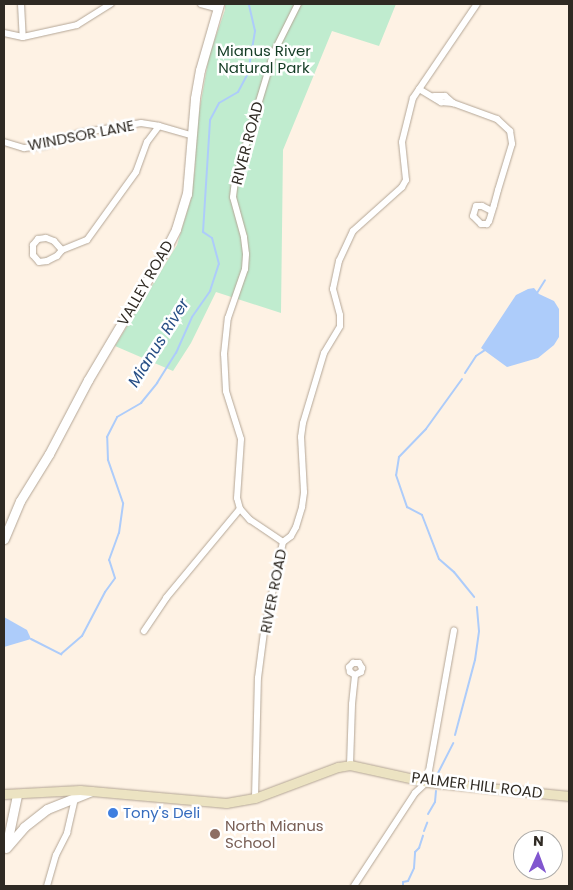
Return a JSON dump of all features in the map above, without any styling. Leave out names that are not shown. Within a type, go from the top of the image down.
[{"type":"main road","name":"PALMER HILL ROAD","points":[[4,794],[92,791],[211,803],[255,798],[338,767],[350,765],[427,782],[569,796]]},
{"type":"street","points":[[21,4],[23,37]]},
{"type":"street","points":[[4,33],[23,37],[77,25],[111,4]]},
{"type":"street","points":[[201,4],[219,6]]},
{"type":"street","name":"RIVER ROAD","points":[[255,798],[258,678],[264,632],[283,542],[250,520],[240,509],[236,488],[242,451],[241,439],[226,391],[224,354],[228,318],[245,269],[246,254],[244,237],[234,197],[235,181],[274,52],[298,4]]},
{"type":"street","points":[[283,542],[291,536],[302,508],[304,492],[301,437],[304,423],[324,353],[340,326],[340,315],[333,290],[334,276],[353,231],[402,187],[406,180],[402,142],[408,110],[419,89],[478,4]]},
{"type":"street","name":"VALLEY ROAD","points":[[4,539],[20,501],[49,454],[88,380],[168,247],[179,221],[186,194],[191,135],[200,70],[219,6]]},
{"type":"street","points":[[419,89],[434,96],[441,102],[453,103],[498,119],[510,131],[512,144],[492,211]]},
{"type":"street","name":"WINDSOR LANE","points":[[4,142],[24,148],[44,146],[79,133],[141,123],[191,135]]},
{"type":"street","points":[[62,250],[54,241],[46,238],[38,239],[32,245],[33,255],[39,262],[47,261],[57,256],[62,250],[87,240],[136,172],[147,142],[159,126]]},
{"type":"street","points":[[144,631],[166,598],[240,509]]},
{"type":"street","points":[[354,886],[416,793],[427,782],[454,630]]},
{"type":"street","points":[[350,765],[352,704],[356,675]]},
{"type":"street","points":[[5,850],[24,827],[47,809],[92,791]]},
{"type":"street","points":[[5,850],[11,834],[17,795]]},
{"type":"street","points":[[46,886],[56,855],[68,828],[75,799]]},
{"type":"green space","name":"Mianus River Natural Park","points":[[225,4],[396,4],[379,46],[332,31],[283,150],[281,313],[216,292],[191,343],[173,371],[115,346],[177,245],[191,199],[195,168],[196,130],[209,56],[225,10]]},
{"type":"water","points":[[534,288],[539,294],[554,301],[559,309],[559,337],[554,345],[538,358],[507,367],[481,348],[516,295]]},
{"type":"water","points":[[4,617],[27,630],[31,639],[4,647]]},
{"type":"waterway","name":"Mianus River","points":[[31,639],[61,654],[82,636],[105,592],[115,578],[109,560],[119,533],[123,503],[108,460],[107,437],[117,417],[141,403],[157,383],[176,353],[192,317],[210,291],[219,264],[212,238],[203,232],[210,120],[219,103],[238,92],[248,73],[255,31],[249,4]]},
{"type":"waterway","points":[[537,293],[545,280]]},
{"type":"waterway","points":[[465,373],[476,356],[485,350]]},
{"type":"waterway","points":[[462,379],[426,429],[399,457],[396,475],[407,507],[422,515],[439,559],[454,572],[474,597]]},
{"type":"waterway","points":[[455,735],[475,660],[479,631],[477,607]]},
{"type":"waterway","points":[[436,777],[453,743]]},
{"type":"waterway","points":[[428,814],[435,802],[436,791]]},
{"type":"waterway","points":[[424,831],[427,823]]},
{"type":"waterway","points":[[403,886],[403,882],[408,881],[414,868],[415,852],[419,848],[423,836]]},
{"type":"place","name":"Tony's Deli","points":[[113,813]]},
{"type":"place","name":"North Mianus School","points":[[215,834]]}]
